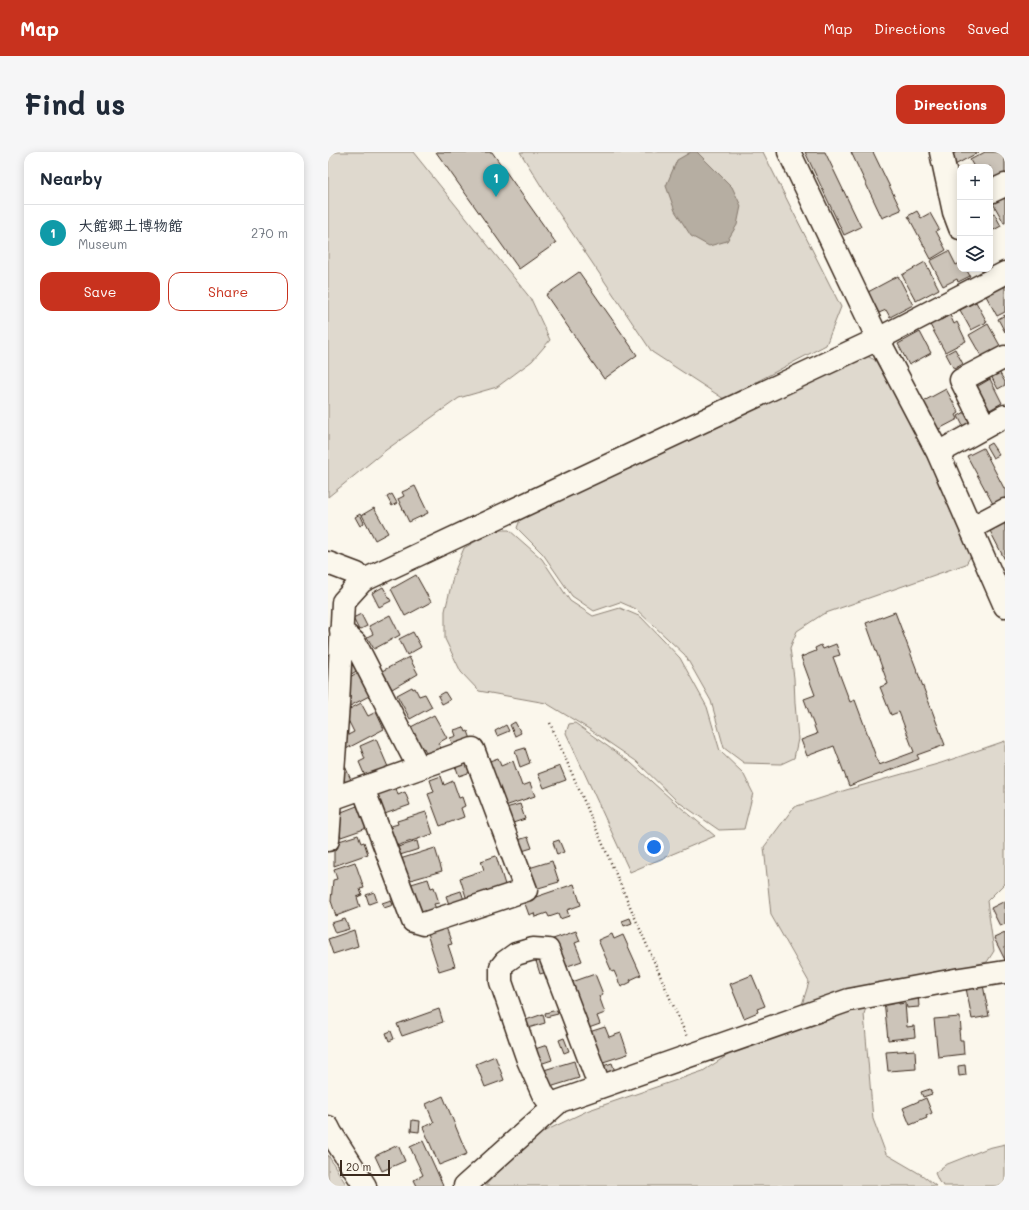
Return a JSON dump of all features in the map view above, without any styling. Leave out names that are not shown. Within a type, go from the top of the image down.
[{"type":"street","points":[[789,152],[878,339],[938,453],[1005,606]]},
{"type":"street","points":[[941,152],[957,212]]},
{"type":"street","points":[[993,190],[1005,184]]},
{"type":"street","points":[[328,840],[343,602],[362,581],[878,339],[979,277],[1005,273]]},
{"type":"street","points":[[985,427],[962,380],[1005,357]]},
{"type":"street","points":[[938,453],[1005,416]]},
{"type":"street","points":[[971,528],[1005,510]]},
{"type":"street","points":[[328,563],[357,574],[362,581]]},
{"type":"street","points":[[341,630],[355,643],[419,768]]},
{"type":"street","points":[[331,799],[473,749],[526,890],[423,924],[413,921],[363,788]]},
{"type":"street","points":[[553,1107],[543,1094],[528,1060],[501,982],[501,967],[516,954],[534,949],[548,950],[600,1087]]},
{"type":"street","points":[[465,1186],[560,1101],[849,1000],[1005,972]]},
{"type":"street","points":[[328,1126],[365,1186]]},
{"type":"path","points":[[550,723],[695,1054]]},
{"type":"shaded area","points":[[328,152],[413,152],[531,299],[550,340],[532,361],[497,387],[459,398],[386,450],[328,497]]},
{"type":"shaded area","points":[[520,152],[763,152],[841,307],[826,345],[724,399],[652,352],[548,197]]},
{"type":"shaded area","points":[[691,152],[697,152],[732,187],[741,206],[737,225],[727,241],[709,246],[691,236],[675,211],[666,186],[677,160]]},
{"type":"shaded area","points":[[865,355],[875,360],[916,431],[972,554],[966,564],[823,614],[797,631],[790,648],[794,678],[798,739],[794,758],[781,764],[744,763],[724,748],[711,701],[685,655],[636,609],[620,602],[594,611],[572,596],[543,554],[517,528],[521,517]]},
{"type":"shaded area","points":[[496,530],[509,530],[542,559],[570,601],[593,616],[620,608],[641,617],[680,658],[707,707],[720,751],[743,773],[753,793],[744,829],[719,830],[677,801],[636,761],[589,729],[546,703],[479,691],[461,672],[445,639],[445,611],[454,573],[464,548]]},
{"type":"shaded area","points":[[575,723],[631,763],[715,836],[630,872],[566,733],[569,724]]},
{"type":"shaded area","points":[[1005,741],[1005,883],[987,901],[994,951],[987,962],[872,989],[864,1014],[873,1119],[886,1154],[922,1175],[936,1186],[485,1186],[526,1140],[589,1110],[703,1071],[801,1008],[809,982],[771,915],[764,847],[794,807],[846,790],[941,763]]},
{"type":"shaded area","points":[[1005,1144],[1005,1186],[944,1186],[939,1182],[935,1173],[945,1165],[988,1148]]},
{"type":"shaded area","points":[[328,1155],[347,1186],[328,1186]]},
{"type":"building","points":[[436,152],[492,152],[556,243],[519,269]]},
{"type":"building","points":[[805,152],[825,152],[861,227],[844,235]]},
{"type":"building","points":[[851,152],[873,152],[901,210],[882,218]]},
{"type":"building","points":[[957,152],[979,152],[953,166],[949,156]]},
{"type":"building","points":[[985,152],[1004,152],[1005,175],[994,182],[993,164],[972,164],[970,160]]},
{"type":"building","points":[[1005,190],[1005,223],[993,203],[993,196]]},
{"type":"building","points":[[917,211],[921,218],[930,213],[939,229],[936,231],[946,250],[931,259],[908,216]]},
{"type":"building","points":[[993,214],[1001,226],[993,230]]},
{"type":"building","points":[[949,251],[957,264],[957,272],[968,272],[970,276],[958,282],[957,279],[943,286],[930,261]]},
{"type":"building","points":[[925,262],[939,289],[916,301],[902,275]]},
{"type":"building","points":[[579,272],[637,355],[604,379],[546,295]]},
{"type":"building","points":[[898,276],[913,305],[890,317],[886,310],[879,313],[868,292]]},
{"type":"building","points":[[1004,284],[1005,312],[997,316],[985,294]]},
{"type":"building","points":[[976,302],[987,322],[971,330],[960,310]]},
{"type":"building","points":[[950,315],[954,324],[957,322],[966,341],[945,352],[929,323],[940,317],[941,320]]},
{"type":"building","points":[[1005,315],[1005,332],[998,319]]},
{"type":"building","points":[[988,324],[1003,351],[984,361],[969,335]]},
{"type":"building","points":[[920,332],[931,353],[909,365],[898,344]]},
{"type":"building","points":[[955,349],[963,364],[954,369],[946,354]]},
{"type":"building","points":[[998,370],[1005,382],[1005,385],[998,389],[990,374]]},
{"type":"building","points":[[990,379],[1002,403],[986,412],[973,389]]},
{"type":"building","points":[[946,389],[959,413],[956,415],[958,419],[937,430],[922,402]]},
{"type":"building","points":[[969,410],[975,421],[963,426],[958,416]]},
{"type":"building","points":[[991,443],[999,455],[993,458],[986,446]]},
{"type":"building","points":[[983,448],[1005,490],[1005,498],[993,504],[967,456]]},
{"type":"building","points":[[415,486],[428,513],[409,522],[398,499],[404,496],[402,492]]},
{"type":"building","points":[[392,494],[397,503],[392,506],[387,497]]},
{"type":"building","points":[[374,508],[388,533],[375,540],[362,515]]},
{"type":"building","points":[[360,514],[364,523],[360,526],[355,517]]},
{"type":"building","points":[[1005,520],[1005,560],[988,527]]},
{"type":"building","points":[[416,575],[431,602],[405,616],[391,589]]},
{"type":"building","points":[[383,587],[391,601],[379,607],[372,593]]},
{"type":"building","points":[[895,612],[945,745],[917,755],[919,759],[849,786],[834,746],[807,756],[801,740],[817,734],[804,699],[815,695],[801,657],[816,651],[815,648],[821,645],[823,649],[836,644],[840,655],[833,657],[850,702],[855,700],[879,765],[914,752],[899,712],[891,715],[880,687],[888,684],[866,623]]},
{"type":"building","points":[[361,614],[367,626],[359,630],[353,618]]},
{"type":"building","points":[[390,615],[400,635],[374,649],[367,637],[373,634],[369,626]]},
{"type":"building","points":[[413,632],[421,647],[407,655],[399,639]]},
{"type":"building","points":[[352,655],[360,669],[346,677]]},
{"type":"building","points":[[409,657],[418,674],[392,689],[382,671]]},
{"type":"building","points":[[358,672],[371,695],[348,707],[347,679]]},
{"type":"building","points":[[412,687],[413,689],[415,688],[419,696],[425,694],[432,707],[410,719],[397,695]]},
{"type":"building","points":[[445,692],[450,700],[442,704],[438,696]]},
{"type":"building","points":[[361,703],[368,716],[376,712],[384,729],[346,749],[340,739],[354,732],[344,712]]},
{"type":"building","points":[[434,715],[447,738],[438,743],[442,750],[427,755],[424,748],[421,750],[409,728]]},
{"type":"building","points":[[515,722],[521,733],[515,736],[510,725]]},
{"type":"building","points":[[506,725],[509,731],[497,736],[495,731]]},
{"type":"building","points":[[464,727],[466,732],[468,731],[472,742],[454,748],[450,738],[456,736],[454,730]]},
{"type":"building","points":[[376,739],[388,767],[365,776],[359,762],[365,759],[360,746]]},
{"type":"building","points":[[525,748],[530,763],[520,767],[515,751]]},
{"type":"building","points":[[469,757],[474,771],[459,776],[454,762]]},
{"type":"building","points":[[498,758],[501,766],[513,761],[522,786],[530,783],[535,796],[502,807],[484,763]]},
{"type":"building","points":[[345,766],[351,780],[343,782],[342,768]]},
{"type":"building","points":[[560,766],[566,780],[544,788],[538,774]]},
{"type":"building","points":[[441,776],[444,785],[453,781],[459,798],[462,797],[465,806],[461,808],[464,817],[440,826],[428,794],[434,792],[430,780]]},
{"type":"building","points":[[395,785],[398,795],[405,792],[410,805],[379,816],[376,792]]},
{"type":"building","points":[[520,804],[525,819],[513,823],[512,820],[506,822],[502,809]]},
{"type":"building","points":[[357,806],[359,810],[364,808],[370,827],[341,837],[339,830],[339,813]]},
{"type":"building","points":[[426,812],[433,834],[390,848],[384,830],[392,828],[391,826],[398,824],[397,821]]},
{"type":"building","points":[[358,835],[361,843],[364,842],[368,854],[334,866],[334,849],[338,848],[336,842]]},
{"type":"building","points":[[528,837],[532,848],[522,851],[518,840]]},
{"type":"building","points":[[559,840],[564,852],[557,855],[553,842]]},
{"type":"building","points":[[417,841],[419,849],[400,855],[398,847]]},
{"type":"building","points":[[435,848],[442,871],[407,881],[400,859]]},
{"type":"building","points":[[496,856],[506,888],[467,900],[460,878],[484,870],[481,861]]},
{"type":"building","points":[[552,861],[559,882],[535,889],[529,868]]},
{"type":"building","points":[[355,862],[364,888],[360,889],[362,895],[357,897],[360,907],[336,916],[331,901],[333,880],[337,879],[334,869]]},
{"type":"building","points":[[428,879],[431,888],[434,887],[439,903],[434,904],[437,911],[418,917],[408,885]]},
{"type":"building","points":[[574,884],[581,905],[567,910],[569,916],[560,919],[558,914],[549,917],[547,913],[535,917],[534,913],[529,915],[524,901]]},
{"type":"building","points":[[461,891],[466,906],[451,910],[446,896]]},
{"type":"building","points":[[374,892],[377,901],[369,904],[366,895]]},
{"type":"building","points":[[391,900],[393,905],[384,908],[382,903]]},
{"type":"building","points":[[1005,901],[1005,924],[1000,926],[991,908]]},
{"type":"building","points":[[630,918],[632,923],[624,926],[622,921]]},
{"type":"building","points":[[345,919],[349,929],[335,933],[331,923]]},
{"type":"building","points":[[446,927],[452,944],[448,945],[455,966],[439,971],[427,934]]},
{"type":"building","points":[[354,930],[358,946],[333,954],[328,939]]},
{"type":"building","points":[[576,931],[580,941],[575,943],[582,961],[562,968],[550,940]]},
{"type":"building","points":[[1005,933],[1005,960],[994,938]]},
{"type":"building","points":[[612,934],[614,939],[623,935],[641,975],[630,980],[631,982],[621,987],[614,971],[612,972],[598,940]]},
{"type":"building","points":[[543,959],[547,972],[540,974],[536,961]]},
{"type":"building","points":[[595,974],[603,994],[599,996],[605,1013],[597,1016],[600,1024],[586,1029],[571,980],[572,982]]},
{"type":"building","points":[[752,975],[765,1006],[757,1009],[758,1012],[744,1018],[730,984]]},
{"type":"building","points":[[983,985],[989,1016],[972,1019],[966,988]]},
{"type":"building","points":[[918,992],[919,1007],[907,1008],[905,993]]},
{"type":"building","points":[[898,999],[899,1004],[905,1003],[907,1027],[914,1026],[915,1037],[888,1040],[884,1000]]},
{"type":"building","points":[[439,1009],[443,1022],[402,1036],[397,1024]]},
{"type":"building","points":[[557,1010],[558,1014],[546,1017],[545,1013]]},
{"type":"building","points":[[543,1014],[545,1023],[525,1029],[523,1021]]},
{"type":"building","points":[[960,1017],[960,1040],[963,1040],[964,1054],[938,1057],[934,1019]]},
{"type":"building","points":[[605,1027],[609,1037],[621,1033],[628,1054],[597,1064],[586,1033]]},
{"type":"building","points":[[391,1031],[394,1039],[389,1041],[386,1033]]},
{"type":"building","points":[[564,1038],[569,1051],[564,1053],[559,1040]]},
{"type":"building","points":[[547,1045],[552,1060],[537,1065],[532,1050]]},
{"type":"building","points":[[915,1050],[916,1069],[888,1071],[886,1052]]},
{"type":"building","points":[[495,1056],[504,1080],[485,1087],[476,1064]]},
{"type":"building","points":[[574,1061],[579,1078],[550,1087],[544,1070]]},
{"type":"building","points":[[612,1063],[616,1074],[604,1078],[600,1067]]},
{"type":"building","points":[[965,1065],[966,1075],[959,1076],[958,1066]]},
{"type":"building","points":[[930,1089],[932,1094],[923,1097],[921,1092]]},
{"type":"building","points":[[443,1096],[467,1154],[439,1165],[423,1127],[434,1123],[426,1104]]},
{"type":"building","points":[[926,1098],[932,1113],[926,1116],[927,1118],[910,1125],[903,1108]]},
{"type":"building","points":[[412,1120],[420,1121],[419,1132],[411,1131]]},
{"type":"building","points":[[423,1141],[443,1185],[441,1186],[417,1186],[414,1180],[423,1175],[410,1147]]},
{"type":"building","points":[[398,1145],[405,1161],[382,1171],[375,1156]]},
{"type":"place","name":"大館郷土博物館","points":[[496,197]]}]
